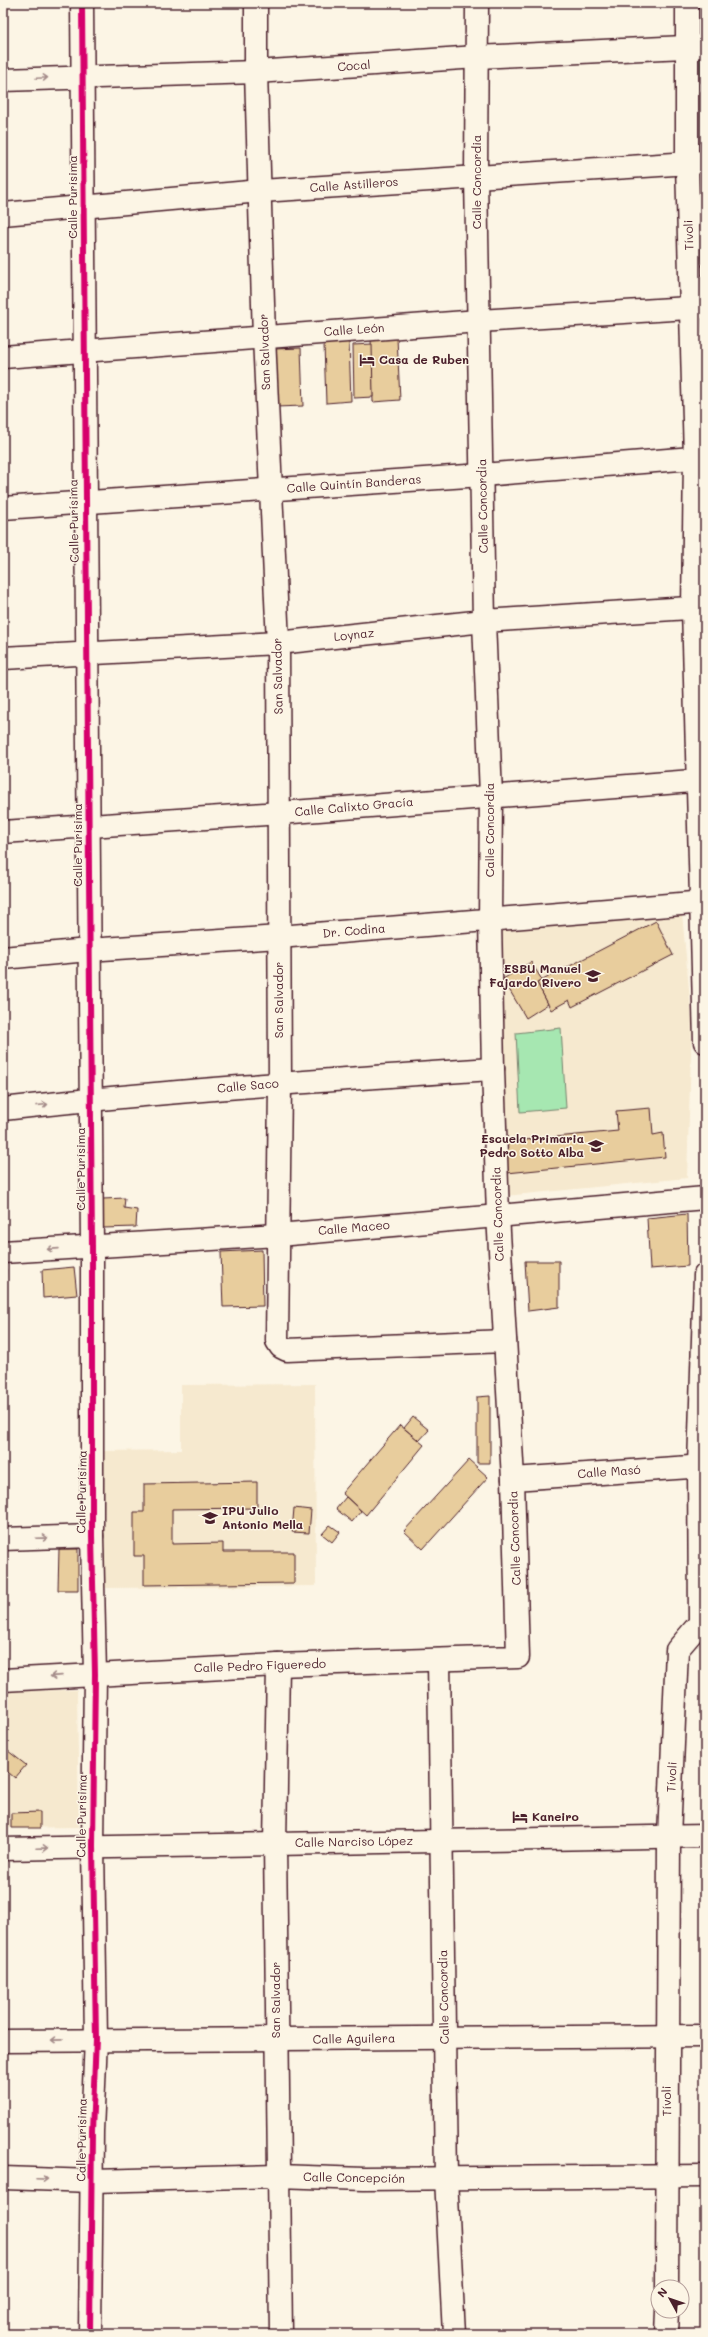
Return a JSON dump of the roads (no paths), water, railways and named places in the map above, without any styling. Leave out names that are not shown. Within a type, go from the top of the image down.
[{"type":"street","name":"Calle Purísima","points":[[82,3],[85,503],[88,652],[88,950],[92,1246],[92,1536],[95,1674],[93,1846],[96,2039],[90,2334]]},
{"type":"street","name":"San Salvador","points":[[256,3],[256,72],[261,191],[264,337],[278,643],[280,813],[280,1084],[277,1341],[281,1347],[287,1350],[505,1341]]},
{"type":"street","name":"Calle Concordia","points":[[477,3],[476,177],[484,621],[491,796],[490,920],[493,1069],[498,1215],[513,1479],[518,1657]]},
{"type":"street","name":"Tívoli","points":[[687,3],[695,47],[700,457],[699,607],[705,1042]]},
{"type":"street","name":"Cocal","points":[[3,80],[83,76],[256,72],[477,57],[695,47]]},
{"type":"street","name":"Calle Astilleros","points":[[3,214],[261,191],[696,163]]},
{"type":"street","name":"Calle León","points":[[3,356],[479,321],[698,307]]},
{"type":"street","name":"Calle Quintín Banderas","points":[[3,508],[482,475],[700,457]]},
{"type":"street","name":"Loynaz","points":[[3,658],[88,652],[278,643],[484,621],[699,607]]},
{"type":"street","name":"Calle Calixto Gracía","points":[[3,832],[280,813],[701,780]]},
{"type":"street","name":"Dr. Codina","points":[[3,958],[703,902]]},
{"type":"street","name":"Calle Saco","points":[[3,1109],[91,1099],[493,1069]]},
{"type":"street","name":"Calle Maceo","points":[[3,1252],[278,1235],[705,1198]]},
{"type":"street","name":"Tívoli","points":[[667,2279],[669,1837],[677,1650],[700,1623],[705,1275]]},
{"type":"street","name":"Calle Masó","points":[[513,1479],[702,1466]]},
{"type":"street","points":[[3,1539],[92,1536]]},
{"type":"street","name":"Calle Pedro Figueredo","points":[[3,1680],[278,1665],[518,1657]]},
{"type":"street","name":"Calle Concordia","points":[[439,1660],[443,1840],[446,2178],[454,2334]]},
{"type":"street","name":"San Salvador","points":[[278,1665],[275,1844],[276,2040],[281,2334]]},
{"type":"street","name":"Calle Narciso López","points":[[3,1849],[93,1846],[705,1836]]},
{"type":"street","name":"Calle Aguilera","points":[[3,2041],[96,2039],[276,2040],[667,2038],[705,2036]]},
{"type":"street","name":"Calle Concepción","points":[[3,2178],[93,2181],[278,2176],[364,2179],[705,2176]]},
{"type":"street","points":[[666,2334],[667,2319]]},
{"type":"place","name":"Casa de Ruben","points":[[367,360]]},
{"type":"place","name":"ESBU Manuel Fajardo Rivero","points":[[593,976]]},
{"type":"place","name":"Escuela Primaria Pedro Sotto Alba","points":[[596,1146]]},
{"type":"place","name":"IPU Julio Antonio Mella","points":[[210,1518]]},
{"type":"place","name":"Kaneiro","points":[[520,1817]]}]
